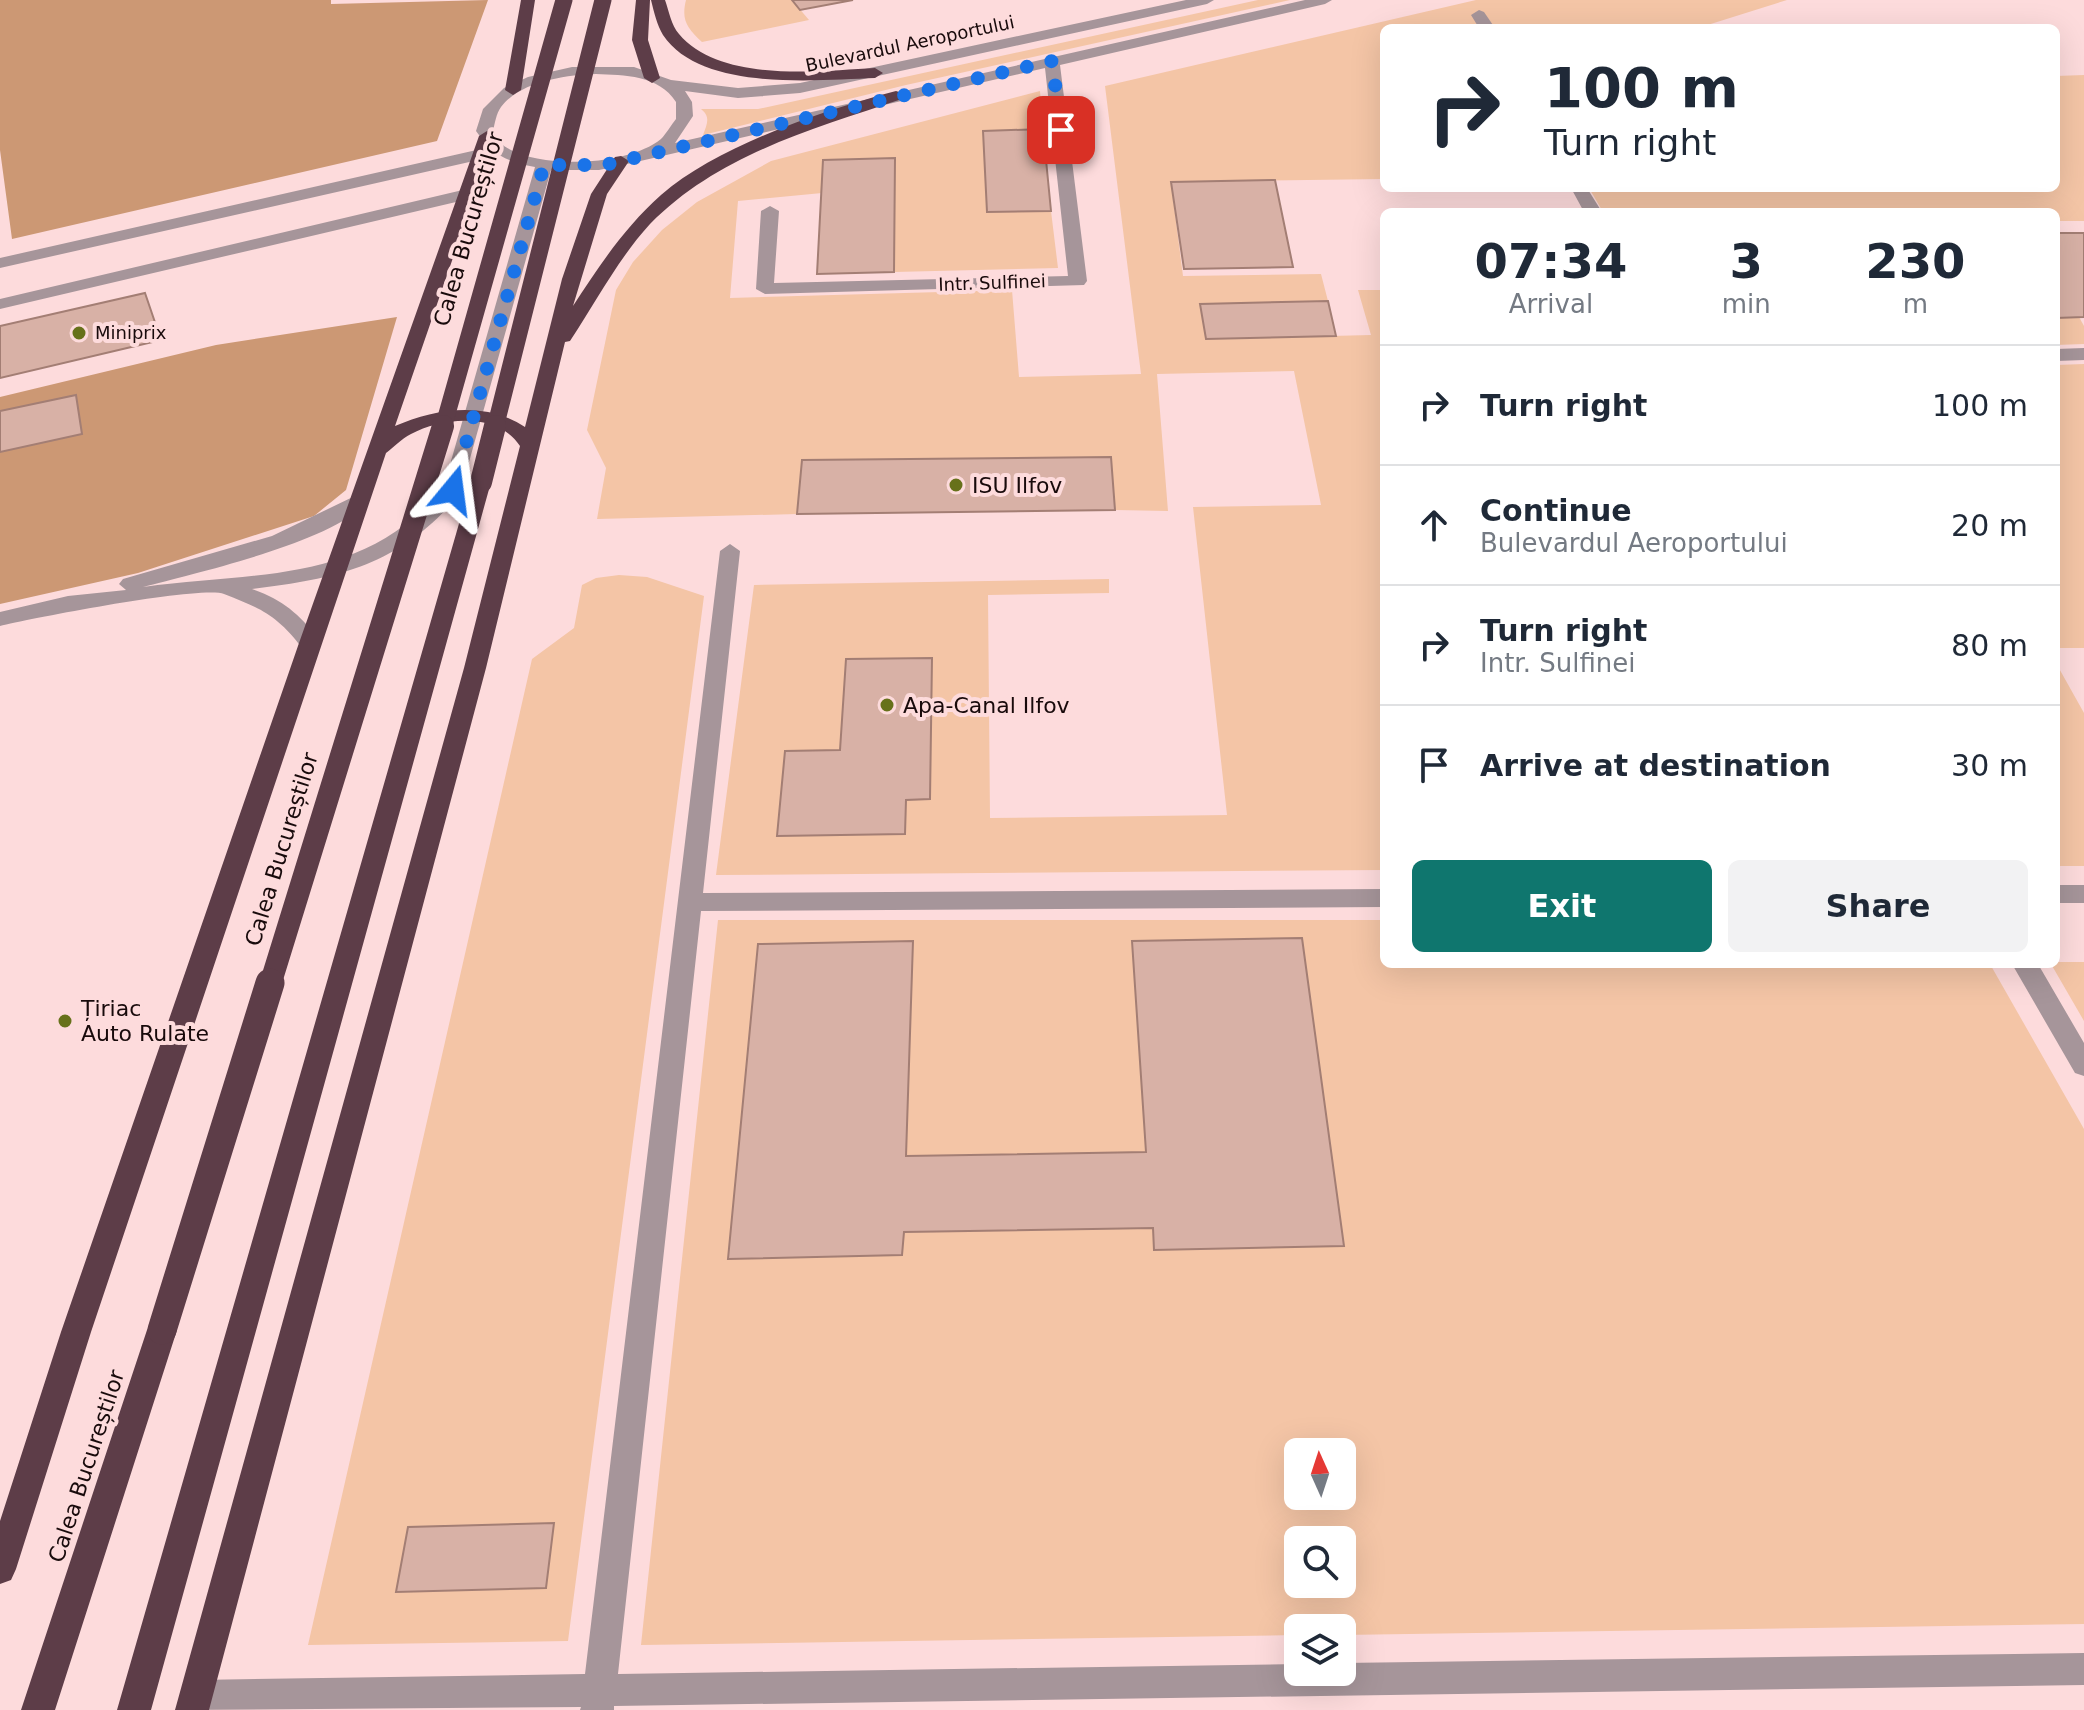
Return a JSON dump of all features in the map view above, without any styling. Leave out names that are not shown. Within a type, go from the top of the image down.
[{"type":"highway","points":[[513,90],[528,0]]},
{"type":"highway","name":"Calea Bucureștilor","points":[[38,1710],[162,1330],[430,473],[564,0]]},
{"type":"highway","points":[[134,1710],[481,482],[603,0]]},
{"type":"highway","points":[[643,0],[638,41],[660,81]]},
{"type":"highway","points":[[658,0],[671,35],[688,52],[713,63],[769,74],[875,73]]},
{"type":"highway","points":[[552,352],[627,242],[644,221],[683,186],[714,166],[773,138],[896,96]]},
{"type":"highway","points":[[0,1569],[81,1317],[335,568],[484,145]]},
{"type":"highway","points":[[194,1705],[467,699],[552,352],[592,210],[606,181],[630,158]]},
{"type":"highway","points":[[378,450],[402,431],[437,419],[474,416],[501,421],[520,432],[531,447]]},
{"type":"street","name":"Bulevardul Aeroportului","points":[[513,90],[550,76],[584,70],[620,71],[715,92],[761,92],[875,73],[1207,0]]},
{"type":"street","points":[[0,263],[484,145],[544,165],[587,167],[1325,0]]},
{"type":"street","name":"Intr. Sulfinei","points":[[770,211],[765,289],[1078,281],[1052,61]]},
{"type":"street","points":[[630,158],[669,140],[680,128],[685,116],[685,105],[679,94],[660,81]]},
{"type":"street","points":[[484,145],[487,115],[502,97],[513,90]]},
{"type":"street","points":[[52,607],[172,590],[273,582],[335,568],[376,553],[417,531],[438,512],[453,490],[544,165]]},
{"type":"street","points":[[0,304],[467,194]]},
{"type":"street","points":[[2060,355],[2084,354]]},
{"type":"street","points":[[0,619],[52,607],[298,534],[359,500]]},
{"type":"street","points":[[598,1700],[730,551]]},
{"type":"street","points":[[223,588],[271,603],[287,613],[310,643]]},
{"type":"street","points":[[2060,894],[2084,894]]},
{"type":"street","points":[[690,902],[1380,898]]},
{"type":"street","points":[[2027,968],[2084,1066]]},
{"type":"street","points":[[194,1705],[598,1700],[2084,1669]]},
{"type":"shaded area","points":[[0,0],[331,0],[331,4],[488,0],[437,141],[12,239],[0,150]]},
{"type":"shaded area","points":[[686,0],[792,0],[809,20],[702,42],[686,23]]},
{"type":"shaded area","points":[[1258,0],[1290,0],[906,85],[703,135],[707,118],[701,109],[758,109]]},
{"type":"shaded area","points":[[1476,0],[1787,0],[1711,24],[1380,24],[1380,179],[1171,182],[1183,276],[1321,274],[1328,301],[1206,339],[1371,335],[1358,290],[1380,290],[1380,870],[716,875],[754,585],[1109,579],[1109,593],[988,595],[990,818],[1227,815],[1193,507],[1321,505],[1294,371],[1157,374],[1168,511],[1115,510],[1111,457],[802,460],[797,514],[597,519],[606,468],[587,430],[616,290],[633,262],[662,230],[697,202],[771,161],[1040,91],[1043,129],[983,131],[987,212],[1051,211],[1058,268],[894,272],[895,159],[824,160],[822,193],[738,201],[730,298],[1012,290],[1019,377],[1141,374],[1105,86]]},
{"type":"shaded area","points":[[2084,75],[2084,221],[2060,221],[2060,208],[1601,208],[1591,192],[2060,192],[2060,76]]},
{"type":"shaded area","points":[[397,317],[346,490],[314,516],[138,573],[0,604],[0,397],[216,345]]},
{"type":"shaded area","points":[[2079,317],[2084,326],[2084,344],[2060,345],[2060,318]]},
{"type":"shaded area","points":[[2084,364],[2084,648],[2060,648],[2060,365]]},
{"type":"shaded area","points":[[619,575],[647,577],[704,596],[568,1641],[308,1645],[532,659],[574,628],[582,585],[596,578]]},
{"type":"shaded area","points":[[2060,670],[2084,713],[2084,866],[2060,866]]},
{"type":"shaded area","points":[[718,920],[1380,920],[1380,968],[1992,968],[2084,1129],[2084,1624],[1356,1635],[1356,1614],[1284,1614],[1284,1635],[641,1645]]},
{"type":"shaded area","points":[[2060,962],[2084,962],[2084,1021],[2053,968],[2060,968]]},
{"type":"building","points":[[792,0],[853,0],[800,10]]},
{"type":"building","points":[[1043,129],[1051,211],[987,212],[983,131]]},
{"type":"building","points":[[895,158],[894,272],[817,274],[823,160]]},
{"type":"building","points":[[1275,180],[1293,267],[1184,269],[1171,182]]},
{"type":"building","points":[[2060,233],[2084,233],[2084,317],[2060,318]]},
{"type":"building","name":"Miniprix","points":[[145,293],[161,340],[0,378],[0,326]]},
{"type":"building","points":[[1328,301],[1336,336],[1206,339],[1200,304]]},
{"type":"building","points":[[76,395],[82,434],[0,452],[0,411]]},
{"type":"building","name":"ISU Ilfov","points":[[1111,457],[1115,510],[797,514],[802,460]]},
{"type":"building","name":"Apa-Canal Ilfov","points":[[932,658],[930,799],[906,800],[905,834],[777,836],[785,751],[840,750],[846,659]]},
{"type":"building","points":[[1302,938],[1344,1246],[1154,1250],[1153,1228],[904,1232],[902,1255],[728,1259],[758,944],[913,941],[906,1156],[1146,1152],[1132,941]]},
{"type":"building","points":[[554,1523],[546,1588],[396,1592],[408,1527]]},
{"type":"place","name":"Miniprix","points":[[79,333]]},
{"type":"place","name":"ISU Ilfov","points":[[956,485]]},
{"type":"place","name":"Apa-Canal Ilfov","points":[[887,705]]},
{"type":"place","name":"Țiriac Auto Rulate","points":[[65,1021]]},
{"type":"route","points":[[453,490],[544,165],[604,165],[1052,61],[1061,130]]}]
